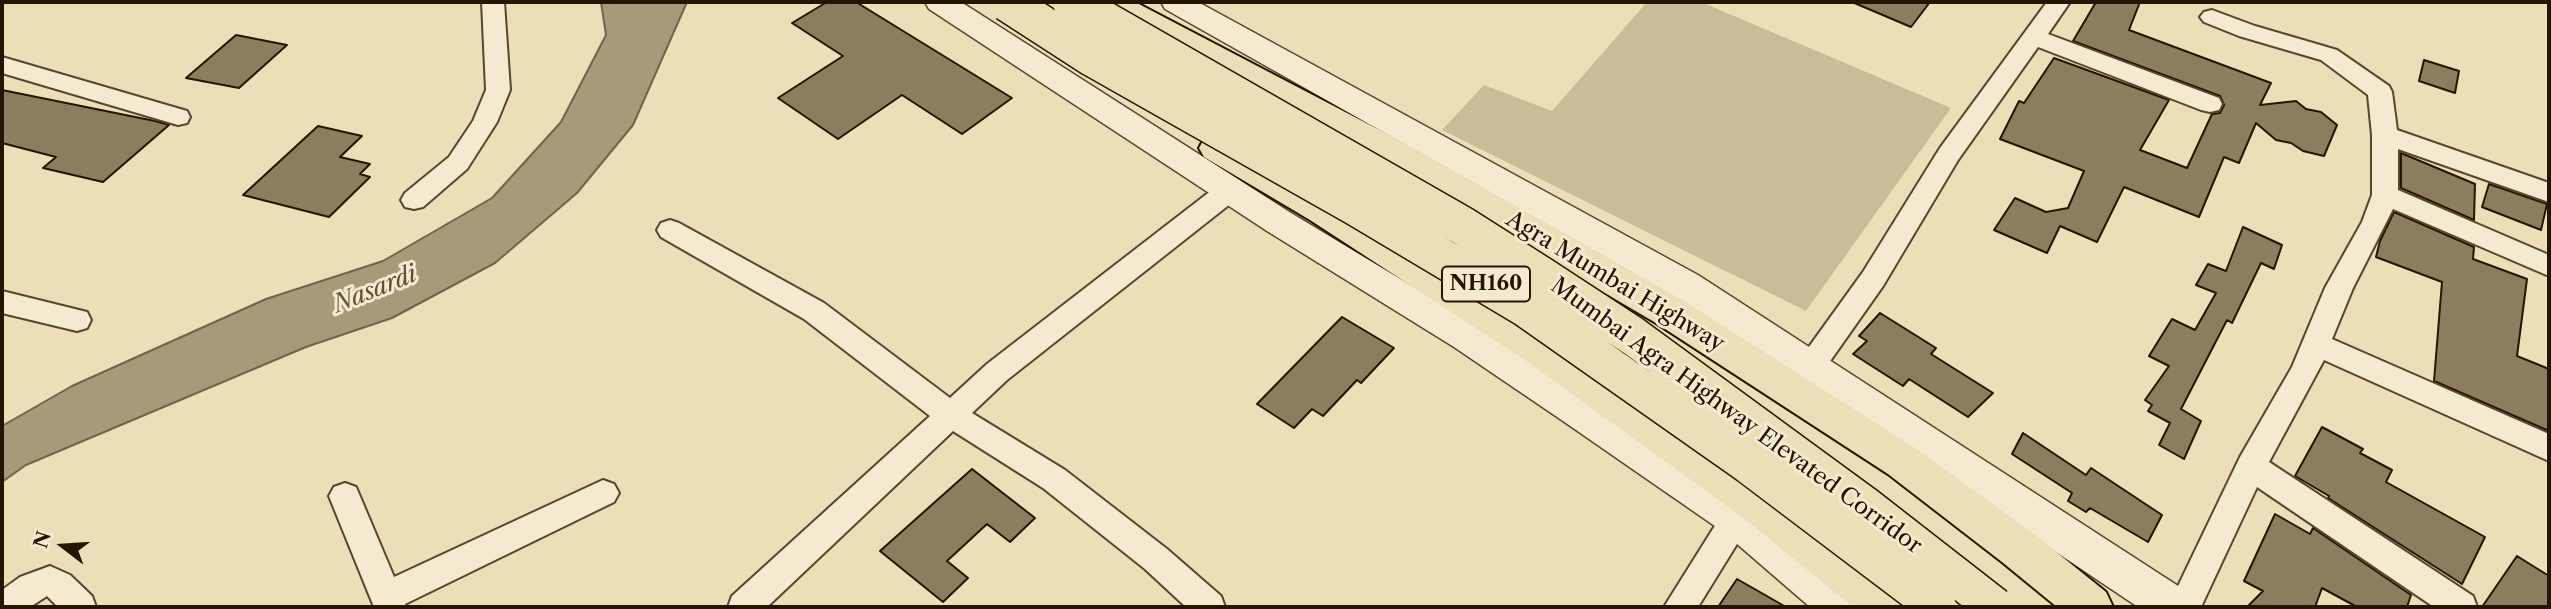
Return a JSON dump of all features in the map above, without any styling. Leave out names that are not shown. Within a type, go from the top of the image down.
[{"type":"main road","points":[[985,2],[1084,70],[1324,211],[1539,349],[1760,506],[1887,607]]},
{"type":"main road","name":"Mumbai Agra Highway Elevated Corridor","points":[[1007,2],[1092,57],[1355,206],[1526,308],[1748,464],[1937,607]]},
{"type":"main road","name":"Mumbai Agra Highway Elevated Corridor","points":[[1072,2],[1463,226],[1566,292],[1633,336],[1853,497],[1994,607]]},
{"type":"main road","name":"Agra Mumbai Highway","points":[[1111,2],[1379,145],[1670,312],[1903,462],[2018,548],[2090,607]]},
{"type":"main road","points":[[1415,270],[1485,205]]},
{"type":"street","points":[[414,200],[458,163],[485,121],[498,90],[493,2]]},
{"type":"street","points":[[940,2],[1230,190],[1468,337],[1737,519],[1841,607]]},
{"type":"street","points":[[1176,2],[1663,272],[1811,366],[2175,607]]},
{"type":"street","points":[[1811,366],[1873,279],[1949,153],[2059,2]]},
{"type":"street","points":[[2185,607],[2251,466],[2305,370],[2385,195],[2385,135],[2380,92],[2329,55],[2247,31],[2211,17]]},
{"type":"street","points":[[2034,37],[2210,104]]},
{"type":"street","points":[[2,65],[178,117]]},
{"type":"street","points":[[2385,135],[2549,193]]},
{"type":"street","points":[[744,607],[997,372],[1230,190]]},
{"type":"street","points":[[2385,195],[2549,265]]},
{"type":"street","points":[[670,230],[814,311],[951,415],[1054,479],[1156,559],[1209,607]]},
{"type":"street","points":[[2,302],[77,320]]},
{"type":"street","points":[[2316,344],[2549,448]]},
{"type":"street","points":[[2251,466],[2461,607]]},
{"type":"street","points":[[345,496],[388,602],[603,493]]},
{"type":"street","points":[[1681,607],[1737,519]]},
{"type":"street","points":[[4,607],[32,587],[50,581],[58,585],[80,607]]},
{"type":"shaded area","points":[[1647,2],[1701,2],[1951,108],[1806,311],[1442,130],[1484,85],[1552,111]]},
{"type":"water","name":"Nasardi","points":[[601,2],[687,2],[633,125],[577,193],[495,263],[392,318],[306,347],[26,465],[2,482],[2,426],[72,386],[266,299],[383,261],[492,198],[561,122],[606,35]]},
{"type":"building","points":[[827,2],[856,2],[1012,98],[962,134],[902,95],[838,139],[778,98],[843,56],[792,23]]},
{"type":"building","points":[[1852,2],[1930,2],[1911,27]]},
{"type":"building","points":[[2096,2],[2140,2],[2129,30],[2271,83],[2260,105],[2296,101],[2306,109],[2321,112],[2337,125],[2324,156],[2276,140],[2256,123],[2239,163],[2224,157],[2199,217],[2124,187],[2097,242],[2060,226],[2047,253],[1994,230],[2015,198],[2046,212],[2068,208],[2084,171],[2000,139],[2019,101],[2024,103],[2054,58],[2169,100],[2140,150],[2187,168],[2212,114],[2220,113],[2224,105],[2220,96],[2073,41]]},
{"type":"building","points":[[236,35],[287,45],[239,88],[186,78]]},
{"type":"building","points":[[2424,60],[2459,71],[2455,93],[2419,81]]},
{"type":"building","points":[[2,90],[169,125],[103,182],[43,168],[56,157],[2,143]]},
{"type":"building","points":[[318,126],[362,136],[340,157],[370,164],[360,174],[370,177],[329,217],[243,195]]},
{"type":"building","points":[[2401,153],[2475,184],[2474,220],[2401,188]]},
{"type":"building","points":[[2489,184],[2547,204],[2541,230],[2482,207]]},
{"type":"building","points":[[2394,212],[2474,247],[2473,259],[2527,279],[2517,356],[2549,369],[2549,431],[2434,381],[2442,282],[2376,257],[2380,241]]},
{"type":"building","points":[[2243,227],[2282,245],[2274,269],[2261,263],[2232,323],[2227,320],[2181,409],[2201,421],[2184,459],[2159,445],[2170,423],[2148,411],[2152,405],[2145,400],[2169,366],[2149,356],[2172,319],[2195,330],[2216,293],[2196,285],[2208,264],[2226,271]]},
{"type":"building","points":[[1880,313],[1936,348],[1931,354],[1993,393],[1968,417],[1909,379],[1903,386],[1853,354],[1867,341],[1859,336]]},
{"type":"building","points":[[1342,317],[1394,348],[1361,383],[1357,380],[1323,416],[1312,409],[1294,428],[1257,404]]},
{"type":"building","points":[[2322,427],[2363,449],[2360,453],[2392,470],[2386,482],[2485,537],[2462,584],[2295,476]]},
{"type":"building","points":[[2023,433],[2086,475],[2091,468],[2162,515],[2148,542],[2090,508],[2086,512],[2068,501],[2072,493],[2012,454]]},
{"type":"building","points":[[972,469],[1035,518],[1010,542],[987,524],[947,561],[968,578],[943,602],[880,551]]},
{"type":"building","points":[[2275,514],[2310,534],[2313,528],[2411,595],[2407,607],[2357,607],[2322,588],[2315,607],[2247,607],[2263,591],[2244,581]]},
{"type":"building","points":[[2517,556],[2549,576],[2549,607],[2482,607]]},
{"type":"building","points":[[1737,579],[1786,607],[1718,607]]}]
